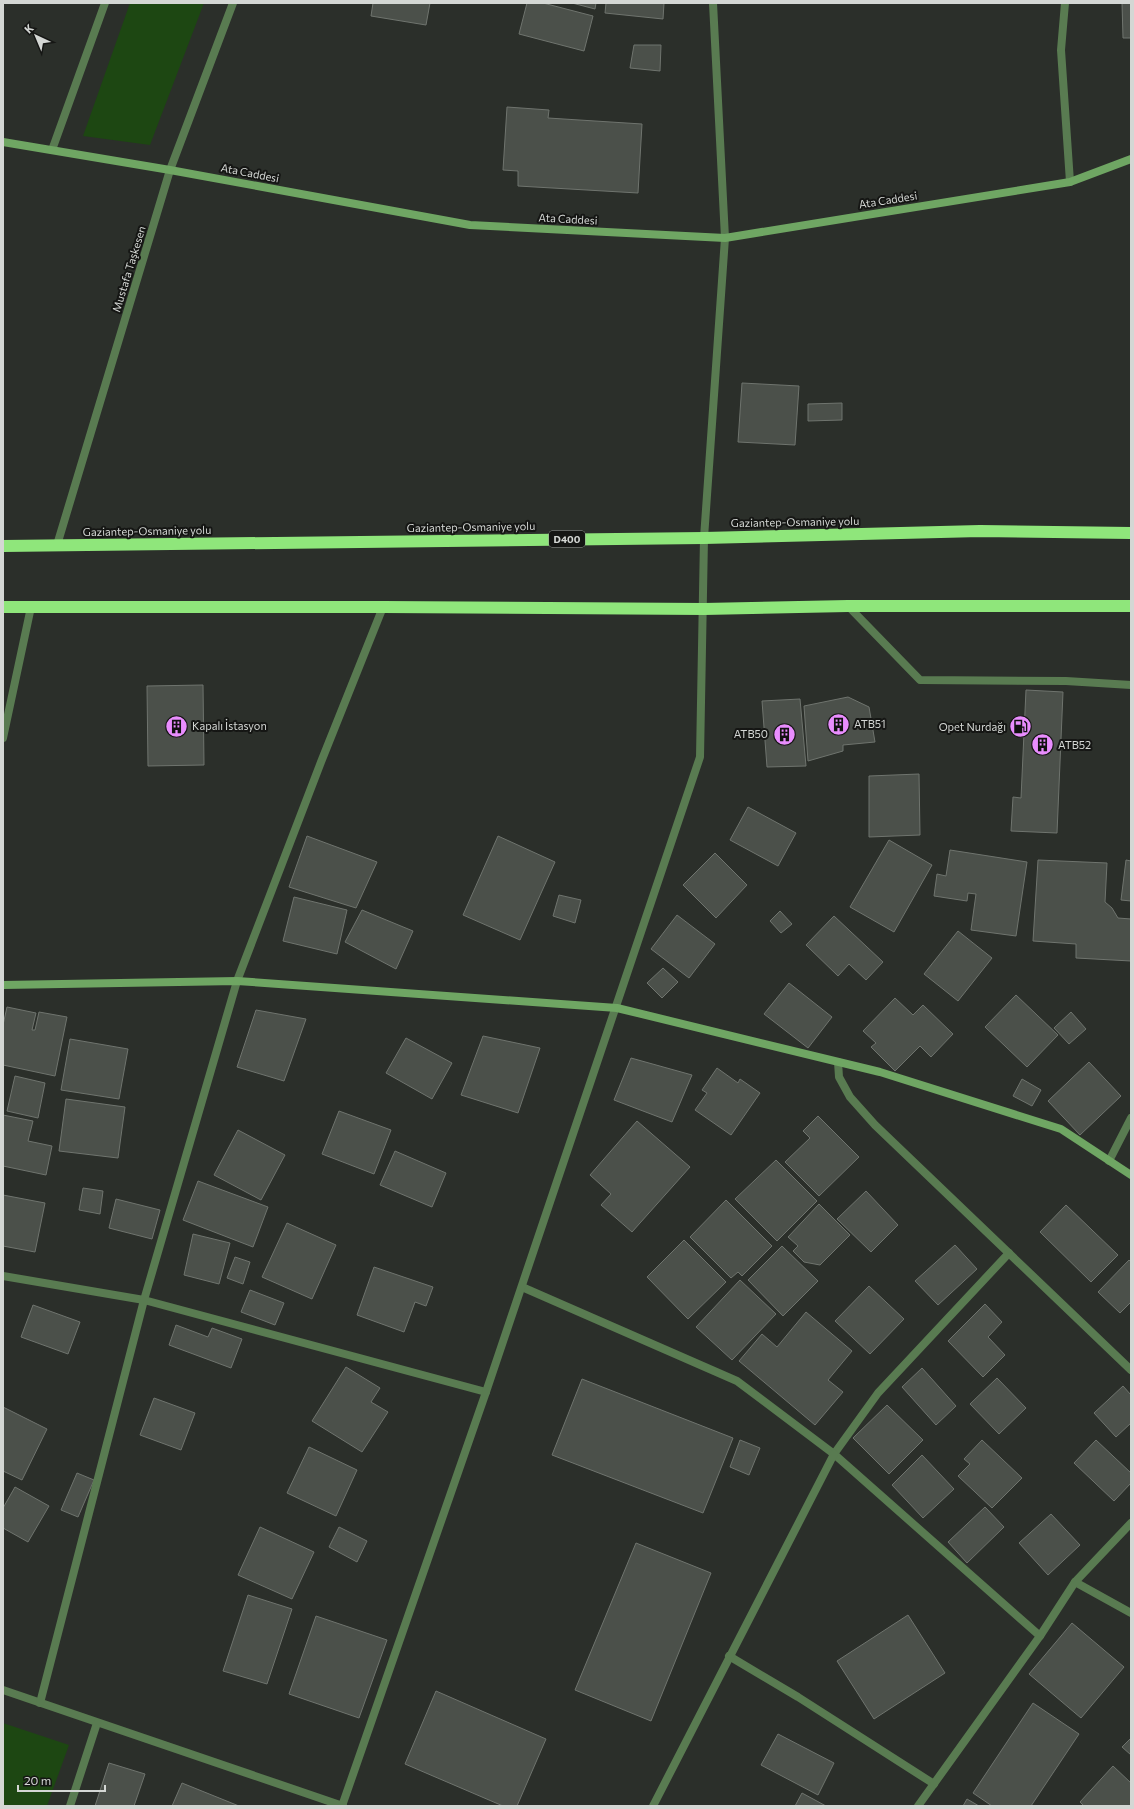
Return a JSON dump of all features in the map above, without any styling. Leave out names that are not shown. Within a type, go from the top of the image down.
[{"type":"highway","name":"Gaziantep-Osmaniye yolu","points":[[3,546],[704,538],[980,531],[1131,533]]},
{"type":"highway","points":[[3,607],[704,609],[848,606],[1131,606]]},
{"type":"street","points":[[52,150],[105,3]]},
{"type":"street","name":"Mustafa Taşkesen","points":[[57,545],[170,170],[233,3]]},
{"type":"street","points":[[3,1690],[342,1806],[522,1287],[617,1008],[700,757],[704,609],[704,538],[725,238],[713,3]]},
{"type":"street","points":[[1065,3],[1062,50],[1070,182]]},
{"type":"street","name":"Ata Caddesi","points":[[3,142],[170,170],[470,225],[725,238],[1070,182],[1131,159]]},
{"type":"street","points":[[848,606],[920,680],[1066,682],[1131,685]]},
{"type":"street","points":[[3,738],[31,607]]},
{"type":"street","points":[[40,1703],[144,1300],[237,981],[321,762],[383,607]]},
{"type":"street","points":[[3,985],[237,981],[617,1008],[887,1074],[1061,1129],[1131,1175]]},
{"type":"street","points":[[838,1062],[839,1078],[850,1096],[875,1125],[1131,1370]]},
{"type":"street","points":[[1109,1161],[1131,1118]]},
{"type":"street","points":[[653,1806],[834,1454],[878,1393],[1009,1254]]},
{"type":"street","points":[[3,1276],[144,1300],[486,1392]]},
{"type":"street","points":[[522,1287],[737,1381],[834,1454],[1040,1636]]},
{"type":"street","points":[[918,1806],[1040,1636],[1075,1582],[1131,1523]]},
{"type":"street","points":[[1075,1582],[1131,1614]]},
{"type":"street","points":[[729,1656],[798,1697],[934,1784]]},
{"type":"street","points":[[70,1806],[97,1723]]},
{"type":"green space","points":[[130,3],[204,3],[150,145],[83,136]]},
{"type":"green space","points":[[3,1723],[69,1745],[47,1806],[3,1806]]},
{"type":"building","points":[[373,3],[430,3],[426,25],[371,16]]},
{"type":"building","points":[[527,3],[543,3],[593,16],[584,51],[519,34]]},
{"type":"building","points":[[572,3],[596,3],[595,9]]},
{"type":"building","points":[[606,3],[664,3],[663,19],[605,13]]},
{"type":"building","points":[[1122,3],[1131,3],[1131,38],[1123,38]]},
{"type":"building","points":[[634,45],[661,45],[660,71],[630,68]]},
{"type":"building","points":[[507,107],[549,110],[548,118],[642,124],[638,193],[518,186],[518,171],[503,170]]},
{"type":"building","points":[[742,383],[799,386],[795,445],[738,442]]},
{"type":"building","points":[[842,403],[842,420],[808,421],[808,404]]},
{"type":"building","name":"Kapalı İstasyon","points":[[203,685],[204,765],[148,766],[147,686]]},
{"type":"building","name":"ATB52","points":[[1026,690],[1063,692],[1057,833],[1011,831],[1013,797],[1021,798]]},
{"type":"building","name":"ATB51","points":[[848,697],[869,707],[875,742],[843,745],[843,751],[808,761],[804,706]]},
{"type":"building","name":"ATB50","points":[[800,699],[806,766],[767,767],[762,701]]},
{"type":"building","points":[[919,774],[920,835],[869,837],[869,776]]},
{"type":"building","points":[[748,807],[796,833],[778,866],[730,840]]},
{"type":"building","points":[[307,836],[377,862],[356,908],[289,887]]},
{"type":"building","points":[[498,836],[555,862],[520,940],[463,915]]},
{"type":"building","points":[[889,840],[932,865],[894,932],[850,907]]},
{"type":"building","points":[[950,850],[1027,862],[1016,936],[971,930],[976,894],[968,893],[967,901],[934,896],[937,874],[946,876]]},
{"type":"building","points":[[715,853],[747,885],[716,918],[683,885]]},
{"type":"building","points":[[1038,860],[1107,863],[1105,902],[1112,908],[1118,918],[1131,919],[1131,961],[1076,958],[1076,944],[1033,941]]},
{"type":"building","points":[[1126,860],[1131,861],[1131,901],[1121,900]]},
{"type":"building","points":[[559,895],[581,900],[575,923],[553,916]]},
{"type":"building","points":[[294,897],[347,910],[337,954],[283,941]]},
{"type":"building","points":[[362,910],[413,931],[396,969],[345,942]]},
{"type":"building","points":[[780,911],[792,924],[781,933],[770,921]]},
{"type":"building","points":[[677,915],[715,944],[689,978],[651,949]]},
{"type":"building","points":[[834,916],[883,962],[866,980],[849,964],[838,976],[806,945]]},
{"type":"building","points":[[958,931],[992,958],[958,1001],[924,974]]},
{"type":"building","points":[[663,968],[678,982],[662,998],[647,983]]},
{"type":"building","points":[[789,983],[832,1017],[808,1048],[764,1014]]},
{"type":"building","points":[[1016,995],[1058,1035],[1027,1067],[985,1027]]},
{"type":"building","points":[[895,998],[913,1015],[923,1005],[953,1034],[931,1057],[920,1046],[895,1071],[871,1047],[876,1043],[863,1031]]},
{"type":"building","points":[[7,1007],[36,1013],[32,1030],[35,1030],[39,1012],[67,1017],[55,1076],[3,1065],[3,1025]]},
{"type":"building","points":[[256,1010],[306,1019],[284,1081],[237,1067]]},
{"type":"building","points":[[1071,1012],[1086,1029],[1069,1044],[1054,1028]]},
{"type":"building","points":[[483,1036],[540,1048],[518,1113],[461,1095]]},
{"type":"building","points":[[406,1038],[452,1063],[432,1099],[386,1073]]},
{"type":"building","points":[[70,1039],[128,1049],[119,1099],[61,1090]]},
{"type":"building","points":[[631,1058],[692,1075],[672,1122],[614,1100]]},
{"type":"building","points":[[1089,1062],[1121,1096],[1080,1135],[1048,1101]]},
{"type":"building","points":[[717,1068],[738,1083],[740,1079],[760,1093],[731,1135],[695,1110],[707,1093],[702,1090]]},
{"type":"building","points":[[15,1076],[45,1083],[38,1118],[7,1111]]},
{"type":"building","points":[[1022,1079],[1041,1090],[1032,1106],[1013,1096]]},
{"type":"building","points":[[66,1099],[125,1107],[118,1158],[59,1151]]},
{"type":"building","points":[[339,1111],[391,1130],[374,1174],[322,1154]]},
{"type":"building","points":[[3,1115],[33,1121],[28,1141],[52,1146],[46,1175],[3,1166]]},
{"type":"building","points":[[818,1116],[859,1157],[819,1196],[785,1162],[810,1138],[803,1131]]},
{"type":"building","points":[[637,1121],[690,1167],[632,1232],[601,1205],[611,1194],[590,1175]]},
{"type":"building","points":[[238,1130],[285,1155],[261,1200],[214,1175]]},
{"type":"building","points":[[395,1151],[446,1173],[432,1207],[380,1185]]},
{"type":"building","points":[[776,1160],[817,1201],[777,1241],[735,1199]]},
{"type":"building","points":[[198,1181],[268,1207],[253,1247],[183,1220]]},
{"type":"building","points":[[83,1188],[103,1191],[100,1214],[79,1210]]},
{"type":"building","points":[[866,1191],[898,1225],[871,1252],[837,1219]]},
{"type":"building","points":[[3,1195],[45,1203],[35,1252],[3,1246]]},
{"type":"building","points":[[116,1199],[160,1210],[152,1239],[109,1228]]},
{"type":"building","points":[[726,1200],[772,1246],[742,1276],[738,1272],[731,1278],[690,1237]]},
{"type":"building","points":[[819,1204],[850,1235],[820,1265],[804,1262],[793,1251],[798,1246],[788,1237]]},
{"type":"building","points":[[1066,1205],[1118,1255],[1091,1282],[1040,1232]]},
{"type":"building","points":[[287,1223],[336,1245],[312,1299],[262,1277]]},
{"type":"building","points":[[193,1234],[230,1243],[219,1284],[184,1275]]},
{"type":"building","points":[[684,1240],[726,1282],[688,1319],[647,1277]]},
{"type":"building","points":[[955,1245],[977,1269],[938,1305],[915,1281]]},
{"type":"building","points":[[782,1246],[818,1281],[783,1316],[748,1280]]},
{"type":"building","points":[[235,1257],[250,1262],[243,1284],[227,1278]]},
{"type":"building","points":[[1129,1260],[1131,1262],[1131,1302],[1120,1313],[1098,1292]]},
{"type":"building","points":[[374,1267],[433,1287],[426,1306],[415,1302],[404,1332],[357,1315]]},
{"type":"building","points":[[740,1280],[776,1314],[732,1360],[696,1327]]},
{"type":"building","points":[[869,1286],[904,1319],[870,1354],[835,1321]]},
{"type":"building","points":[[250,1290],[284,1303],[275,1325],[241,1312]]},
{"type":"building","points":[[985,1304],[1002,1322],[988,1337],[1005,1355],[983,1377],[948,1341]]},
{"type":"building","points":[[33,1305],[80,1322],[68,1354],[21,1337]]},
{"type":"building","points":[[806,1312],[852,1351],[828,1380],[843,1392],[815,1425],[739,1361],[762,1334],[777,1347]]},
{"type":"building","points":[[176,1325],[208,1337],[212,1328],[242,1339],[231,1368],[169,1345]]},
{"type":"building","points":[[346,1367],[380,1388],[371,1402],[388,1412],[362,1452],[312,1421]]},
{"type":"building","points":[[922,1368],[956,1406],[936,1425],[902,1387]]},
{"type":"building","points":[[997,1378],[1026,1408],[999,1434],[970,1404]]},
{"type":"building","points":[[582,1379],[733,1438],[703,1513],[552,1455]]},
{"type":"building","points":[[1123,1386],[1131,1395],[1131,1423],[1116,1437],[1094,1413]]},
{"type":"building","points":[[154,1398],[195,1413],[181,1450],[140,1435]]},
{"type":"building","points":[[887,1405],[923,1440],[889,1474],[853,1438]]},
{"type":"building","points":[[3,1407],[47,1429],[22,1480],[3,1471]]},
{"type":"building","points":[[740,1440],[760,1448],[749,1475],[730,1467]]},
{"type":"building","points":[[982,1440],[1022,1478],[992,1508],[958,1476],[970,1464],[964,1459]]},
{"type":"building","points":[[1096,1440],[1131,1473],[1131,1483],[1114,1501],[1074,1463]]},
{"type":"building","points":[[309,1447],[357,1470],[336,1516],[287,1493]]},
{"type":"building","points":[[922,1455],[954,1489],[923,1518],[892,1485]]},
{"type":"building","points":[[77,1473],[94,1480],[78,1517],[61,1510]]},
{"type":"building","points":[[15,1487],[49,1506],[28,1542],[3,1528],[3,1508]]},
{"type":"building","points":[[985,1507],[1004,1527],[967,1563],[948,1542]]},
{"type":"building","points":[[1051,1514],[1080,1545],[1048,1575],[1019,1543]]},
{"type":"building","points":[[260,1527],[314,1552],[292,1599],[238,1575]]},
{"type":"building","points":[[339,1527],[367,1541],[357,1562],[329,1547]]},
{"type":"building","points":[[636,1543],[711,1573],[651,1721],[575,1690]]},
{"type":"building","points":[[248,1595],[292,1609],[267,1684],[223,1671]]},
{"type":"building","points":[[908,1615],[945,1673],[874,1719],[837,1661]]},
{"type":"building","points":[[316,1616],[387,1640],[359,1718],[289,1694]]},
{"type":"building","points":[[1072,1623],[1124,1667],[1081,1718],[1029,1674]]},
{"type":"building","points":[[436,1691],[546,1739],[517,1806],[503,1806],[405,1764]]},
{"type":"building","points":[[1033,1703],[1079,1734],[1031,1806],[992,1806],[973,1793]]},
{"type":"building","points":[[778,1734],[834,1763],[818,1795],[761,1765]]},
{"type":"building","points":[[1131,1738],[1131,1755],[1122,1747]]},
{"type":"building","points":[[109,1763],[145,1774],[134,1806],[95,1806]]},
{"type":"building","points":[[1113,1766],[1131,1783],[1131,1806],[1084,1806],[1080,1802]]},
{"type":"building","points":[[182,1783],[239,1806],[172,1806]]},
{"type":"building","points":[[802,1793],[826,1806],[795,1806]]},
{"type":"building","points":[[967,1799],[979,1806],[963,1806]]},
{"type":"place","name":"ATB51","points":[[839,724]]},
{"type":"place","name":"Kapalı İstasyon","points":[[176,726]]},
{"type":"place","name":"Opet Nurdağı","points":[[1021,727]]},
{"type":"place","name":"ATB50","points":[[784,734]]},
{"type":"place","name":"ATB52","points":[[1042,745]]}]
